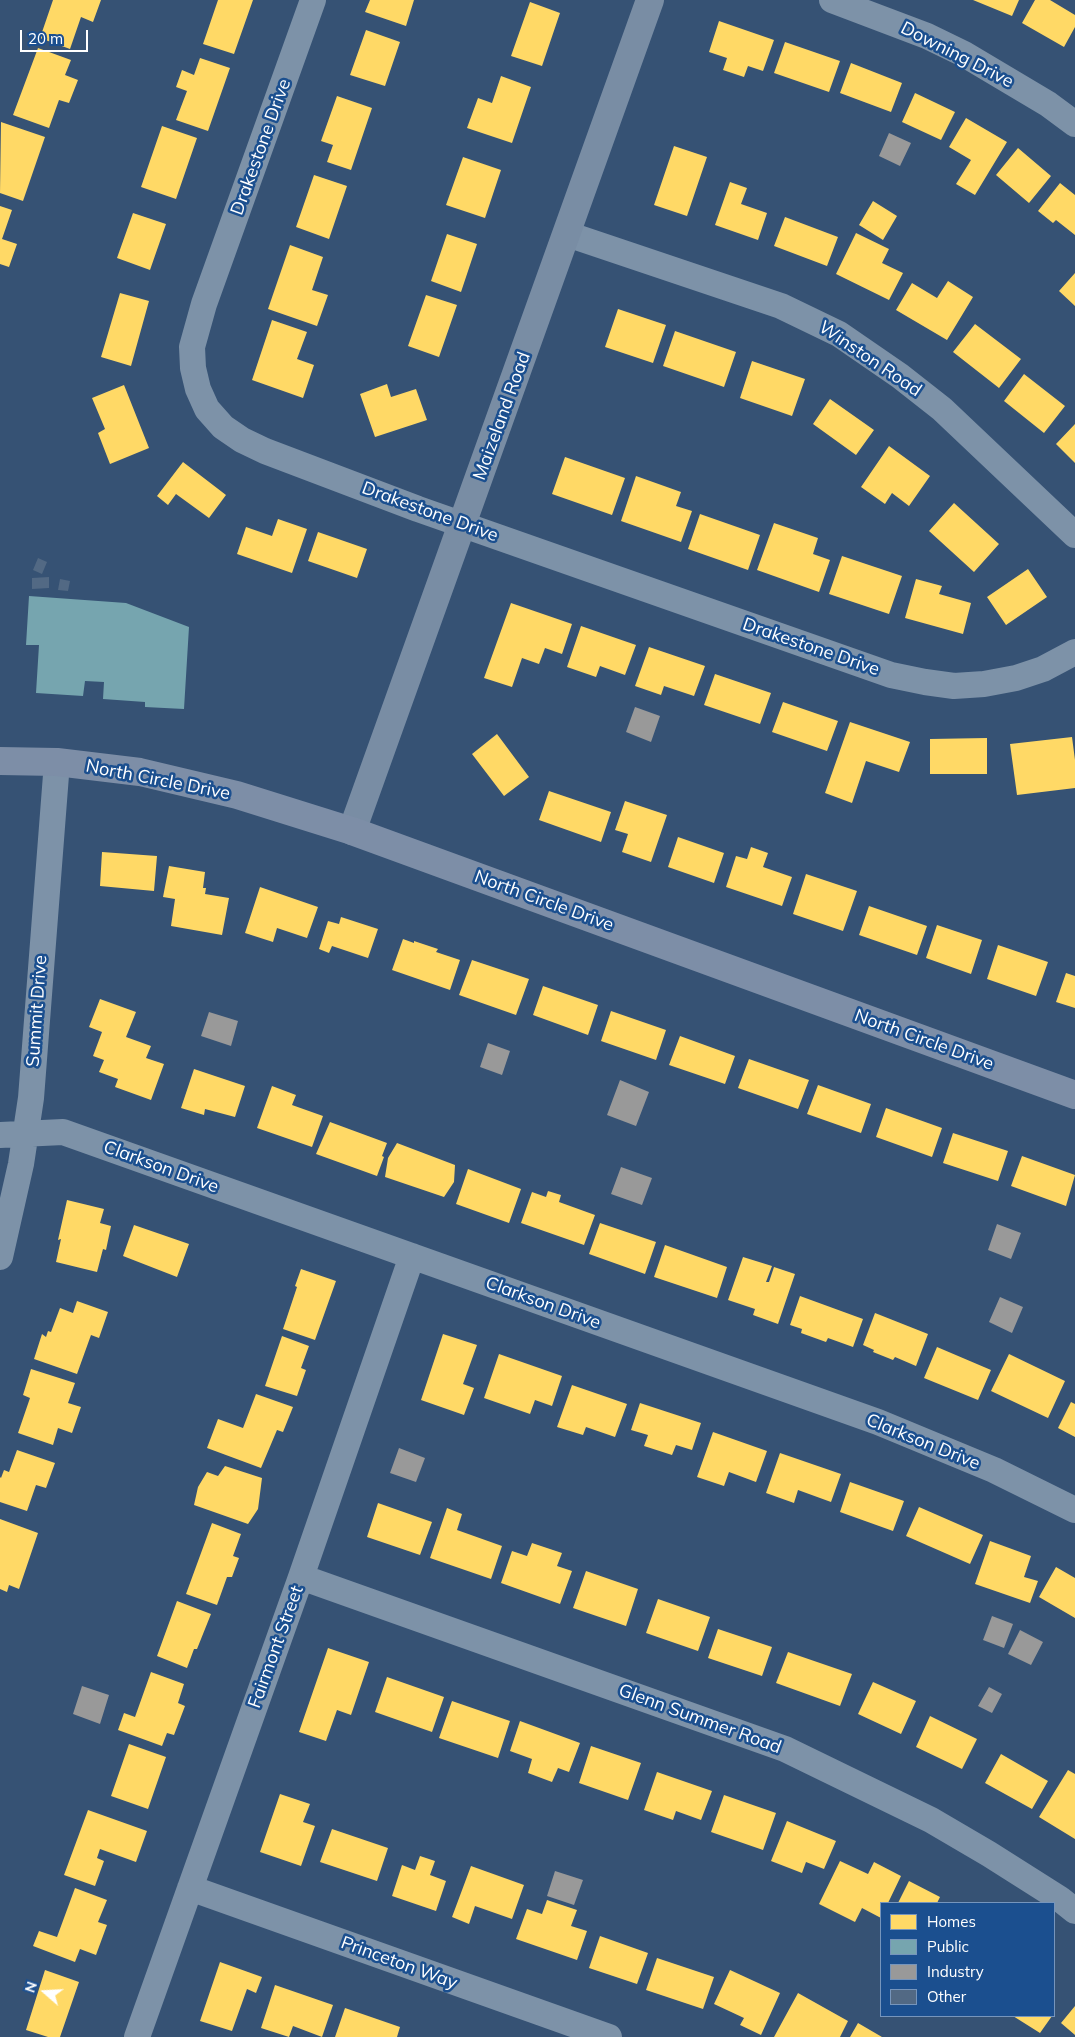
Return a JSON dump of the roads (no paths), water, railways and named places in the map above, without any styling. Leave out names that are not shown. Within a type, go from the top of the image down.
[{"type":"main road","name":"Maizeland Road","points":[[352,832],[464,525],[650,0]]},
{"type":"main road","name":"North Circle Drive","points":[[0,761],[57,762],[140,772],[237,795],[352,832],[1075,1095]]},
{"type":"street","name":"Drakestone Drive","points":[[313,0],[196,328],[192,347],[193,368],[198,389],[207,409],[222,427],[242,440],[418,509],[891,676],[954,686],[984,684],[1016,678],[1043,669],[1075,652]]},
{"type":"street","name":"Downing Drive","points":[[832,0],[927,36],[964,54],[1048,104],[1075,124]]},
{"type":"street","name":"Winston Road","points":[[567,234],[781,306],[839,334],[900,376],[942,409],[1075,535]]},
{"type":"street","name":"Summit Drive","points":[[0,1258],[26,1134],[36,1044],[57,762]]},
{"type":"street","name":"Clarkson Drive","points":[[0,1135],[63,1132],[878,1422],[994,1470],[1075,1510]]},
{"type":"street","name":"Fairmont Street","points":[[137,2037],[301,1577],[412,1256]]},
{"type":"street","name":"Glenn Summer Road","points":[[301,1577],[786,1749],[931,1820],[997,1859],[1075,1911]]},
{"type":"street","name":"Princeton Way","points":[[190,1888],[609,2037]]}]
